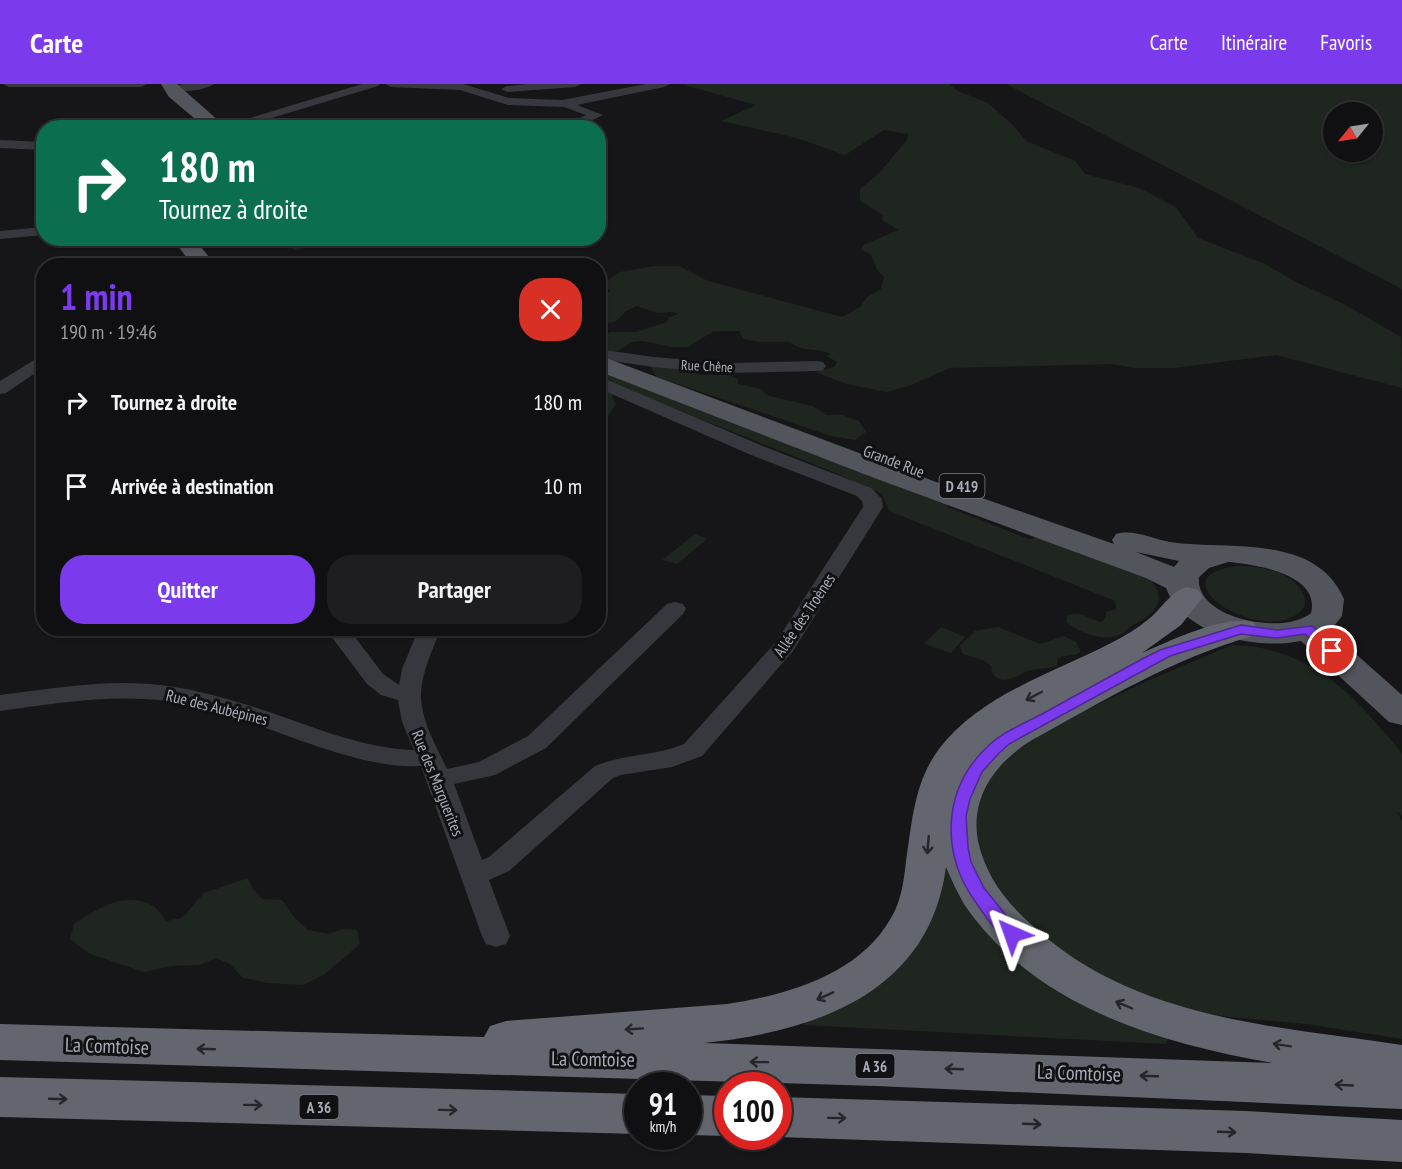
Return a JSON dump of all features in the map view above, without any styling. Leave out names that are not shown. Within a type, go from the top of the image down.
[{"type":"highway","points":[[348,1053],[547,1035],[712,1024],[762,1016],[792,1008],[845,987],[879,962],[910,924],[923,888],[932,801],[943,774],[963,744],[1000,714],[1120,652],[1155,631],[1172,618],[1184,590]]},
{"type":"highway","points":[[1241,629],[1165,653],[998,745],[975,770],[962,799],[958,816],[958,832],[963,862],[976,891],[1012,934],[1066,976],[1111,999],[1156,1017],[1209,1031],[1402,1064]]},
{"type":"highway","name":"La Comtoise","points":[[0,1042],[787,1063],[1201,1078],[1402,1089]]},
{"type":"highway","name":"A 36","points":[[0,1097],[624,1114]]},
{"type":"highway","points":[[792,1117],[1246,1132],[1402,1141]]},
{"type":"main road","points":[[170,85],[209,120]]},
{"type":"main road","name":"D 419","points":[[606,365],[712,402]]},
{"type":"main road","name":"Grande Rue","points":[[712,402],[857,447],[967,488],[1146,546],[1214,555],[1242,554],[1265,557],[1287,564],[1311,577],[1326,594],[1328,610],[1318,624],[1308,629],[1277,634],[1241,629],[1208,616],[1184,590],[1140,563],[843,458],[712,402]]},
{"type":"main road","points":[[1184,590],[1187,568],[1214,555]]},
{"type":"main road","points":[[1308,629],[1402,714]]},
{"type":"street","points":[[9,84],[141,84]]},
{"type":"street","points":[[170,85],[208,84]]},
{"type":"street","points":[[253,120],[374,84]]},
{"type":"street","points":[[391,84],[532,89],[575,84]]},
{"type":"street","points":[[562,104],[664,84]]},
{"type":"street","points":[[470,88],[508,101],[562,104],[597,115],[584,120]]},
{"type":"street","points":[[0,144],[36,146]]},
{"type":"street","points":[[0,235],[36,232]]},
{"type":"street","name":"Rue Chêne","points":[[606,355],[653,362],[727,368],[817,366]]},
{"type":"street","points":[[0,389],[36,364]]},
{"type":"street","name":"Allée des Troènes","points":[[474,875],[499,864],[604,772],[616,767],[672,759],[693,750],[785,646],[873,507],[872,499],[864,492],[758,452],[606,385]]},
{"type":"street","name":"Rue des Aubépines","points":[[0,703],[104,693],[168,693],[236,709],[359,750],[391,758],[434,768],[486,769],[537,742],[675,609]]},
{"type":"street","points":[[342,636],[375,679],[389,690],[409,695]]},
{"type":"street","name":"Rue des Marguerites","points":[[427,636],[414,669],[409,695],[414,722],[434,768],[496,936]]},
{"type":"shaded area","points":[[949,84],[958,91],[988,103],[1012,124],[1026,141],[1075,161],[1085,174],[1139,188],[1176,207],[1198,238],[1265,264],[1296,282],[1346,305],[1401,337],[1402,388],[1276,355],[1174,368],[1134,368],[1113,364],[950,368],[911,385],[887,392],[847,384],[815,372],[834,367],[837,362],[827,356],[830,354],[800,348],[790,342],[760,342],[743,339],[739,331],[714,331],[688,347],[673,347],[642,341],[632,342],[618,351],[606,350],[606,335],[610,332],[636,332],[667,322],[668,318],[678,314],[658,313],[637,306],[626,311],[615,322],[606,323],[606,296],[610,290],[606,288],[606,281],[620,272],[654,266],[679,266],[708,281],[842,317],[860,307],[867,297],[881,289],[884,277],[877,270],[871,254],[861,250],[864,245],[898,230],[882,220],[883,215],[860,201],[860,189],[879,173],[907,140],[908,134],[884,130],[845,155],[797,138],[721,121],[756,105],[684,85]]},
{"type":"shaded area","points":[[1006,84],[1402,84],[1402,290],[1400,288]]},
{"type":"shaded area","points":[[290,246],[315,246],[294,250]]},
{"type":"shaded area","points":[[650,366],[682,366],[702,375],[726,374],[738,379],[738,384],[761,389],[770,396],[812,406],[827,415],[842,415],[859,421],[866,432],[855,440],[831,436],[657,377]]},
{"type":"shaded area","points":[[606,373],[948,501],[947,507],[1029,539],[1041,537],[1148,576],[1158,592],[1157,605],[1149,616],[1116,636],[1101,637],[1085,633],[1066,622],[1067,616],[1076,614],[1102,622],[1106,617],[1106,612],[1117,609],[1115,601],[889,511],[882,494],[826,469],[606,380]]},
{"type":"shaded area","points":[[606,388],[614,392],[612,397],[616,404],[606,418]]},
{"type":"shaded area","points":[[695,534],[707,539],[677,564],[662,560]]},
{"type":"shaded area","points":[[1238,566],[1275,571],[1292,580],[1304,596],[1303,609],[1284,620],[1263,621],[1242,616],[1223,606],[1210,594],[1206,582],[1214,572]]},
{"type":"shaded area","points":[[941,627],[965,637],[951,653],[924,644]]},
{"type":"shaded area","points":[[998,627],[1040,644],[1064,636],[1076,642],[1081,652],[1057,659],[1057,666],[1031,670],[1009,679],[1000,679],[991,671],[992,667],[989,664],[962,653],[960,646],[975,631]]},
{"type":"shaded area","points":[[1232,645],[1277,652],[1317,670],[1335,682],[1367,713],[1402,755],[1402,815],[1397,812],[1402,821],[1402,1039],[1306,1024],[1229,1017],[1160,1005],[1054,952],[985,882],[972,820],[993,771],[1036,734],[1147,681]]},
{"type":"shaded area","points":[[940,864],[947,864],[1169,1036],[1166,1044],[804,1025],[802,1020],[865,987]]},
{"type":"shaded area","points":[[248,878],[253,889],[262,899],[282,900],[293,916],[308,930],[329,934],[342,929],[357,930],[360,944],[325,974],[303,985],[268,983],[243,978],[230,964],[216,958],[200,965],[172,966],[144,972],[90,954],[70,939],[74,924],[112,903],[133,900],[143,902],[155,907],[166,921],[182,918],[204,893]]},
{"type":"route","points":[[1012,934],[976,891],[959,847],[958,816],[962,799],[975,770],[992,750],[1004,741],[1147,662],[1165,653],[1226,633],[1241,629],[1277,634],[1308,629],[1332,651]]}]
